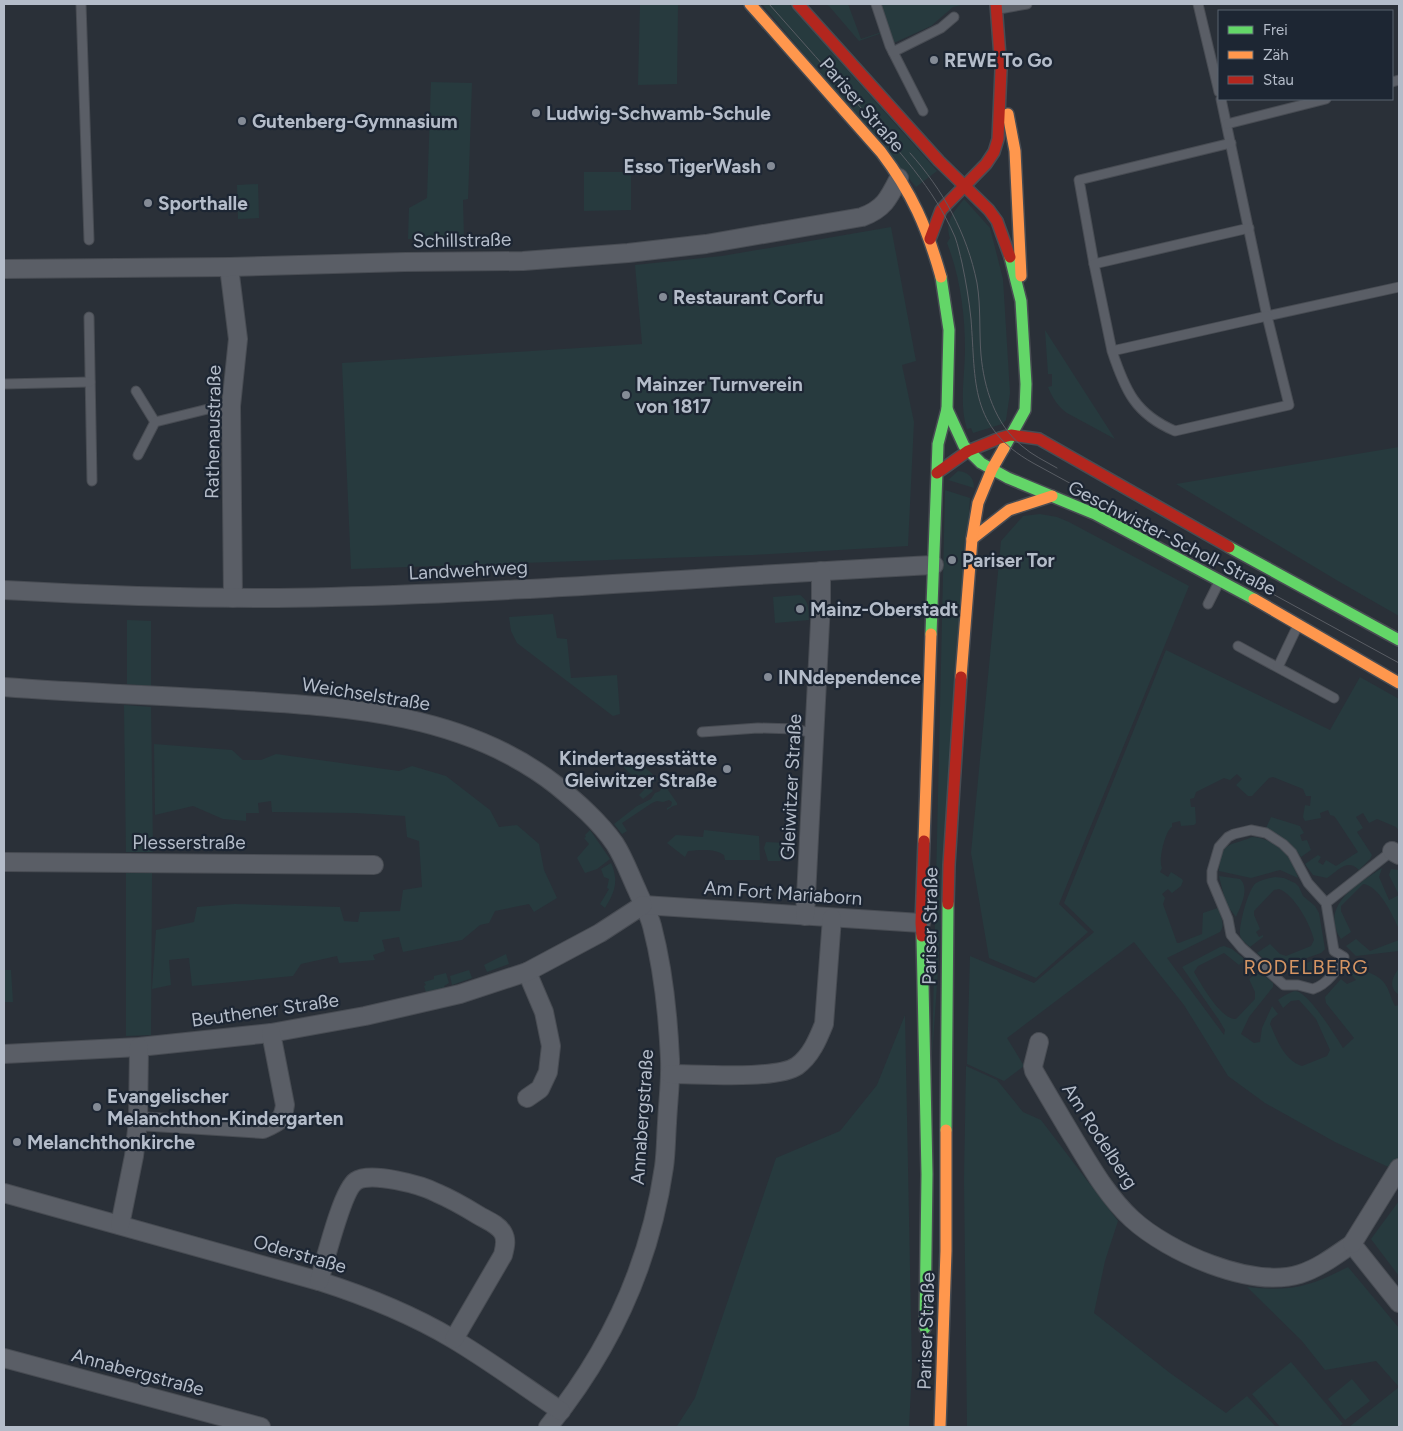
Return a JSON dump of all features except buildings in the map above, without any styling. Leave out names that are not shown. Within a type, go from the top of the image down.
[{"type":"main road","name":"Pariser Straße","points":[[750,4],[881,152],[899,178],[912,200],[930,239],[942,279],[949,330],[947,409],[938,444],[921,929],[927,1174],[925,1342]]},
{"type":"main road","name":"Pariser Straße","points":[[798,4],[939,161],[980,200],[997,221],[1008,249],[1021,301]]},
{"type":"main road","points":[[930,239],[941,210],[986,164],[994,152],[998,139],[1001,70],[996,7]]},
{"type":"main road","name":"Pariser Straße","points":[[940,1424],[946,1251],[949,865],[972,538],[978,503],[992,469],[1025,410],[1026,384],[1015,151],[1001,70]]},
{"type":"main road","name":"Geschwister-Scholl-Straße","points":[[947,409],[957,432],[968,450],[980,462],[1091,512],[1220,580],[1399,683]]},
{"type":"main road","points":[[1025,410],[1034,430]]},
{"type":"main road","name":"Geschwister-Scholl-Straße","points":[[1010,435],[1034,430],[1169,514],[1399,640]]},
{"type":"main road","points":[[937,473],[968,450],[1010,435]]},
{"type":"main road","points":[[972,538],[1009,510],[1052,496]]},
{"type":"street","name":"Schillstraße","points":[[4,269],[523,261],[628,252],[706,244],[862,217],[876,212],[883,206],[899,178]]},
{"type":"street","name":"Rathenaustraße","points":[[229,267],[238,339],[231,406],[233,598]]},
{"type":"street","name":"Landwehrweg","points":[[4,590],[140,597],[330,597],[508,590],[820,570],[934,565]]},
{"type":"street","name":"Gleiwitzer Straße","points":[[806,916],[821,603],[820,570]]},
{"type":"street","name":"Weichselstraße","points":[[4,687],[342,708],[425,722],[472,738],[514,757],[545,776],[598,822],[617,847],[643,905]]},
{"type":"street","name":"Plesserstraße","points":[[4,862],[374,864]]},
{"type":"street","name":"Am Fort Mariaborn","points":[[643,905],[832,918],[921,929]]},
{"type":"street","name":"Beuthener Straße","points":[[4,1054],[139,1048],[271,1033],[365,1016],[460,994],[527,972],[600,933],[643,905]]},
{"type":"street","name":"Annabergstraße","points":[[548,1427],[598,1357],[614,1326],[639,1269],[655,1216],[664,1165],[670,1074],[667,1010],[652,923],[643,905]]},
{"type":"street","points":[[670,1074],[767,1074],[786,1071],[807,1057],[824,1024],[832,918]]},
{"type":"street","points":[[527,972],[544,1012],[552,1046],[548,1072],[540,1089],[527,1098]]},
{"type":"street","points":[[138,1121],[263,1129],[277,1123],[284,1116],[285,1105],[271,1033]]},
{"type":"street","name":"Am Rodelberg","points":[[1039,1042],[1033,1066],[1034,1071],[1091,1167],[1108,1191],[1132,1220],[1177,1251],[1220,1268],[1270,1277],[1300,1274],[1327,1261],[1352,1244],[1399,1168]]},
{"type":"street","points":[[120,1225],[134,1156],[138,1121],[139,1048]]},
{"type":"street","points":[[319,1281],[346,1193],[356,1180],[378,1177],[436,1192],[494,1224],[503,1233],[506,1244],[503,1255],[454,1339]]},
{"type":"street","name":"Oderstraße","points":[[4,1193],[319,1281],[364,1296],[454,1339],[561,1411]]},
{"type":"street","points":[[1352,1244],[1399,1303]]},
{"type":"street","name":"Annabergstraße","points":[[4,1358],[261,1427]]},
{"type":"lane","points":[[81,4],[89,240]]},
{"type":"lane","points":[[876,4],[893,52],[923,111]]},
{"type":"lane","points":[[996,7],[1027,4]]},
{"type":"lane","points":[[1198,4],[1218,88]]},
{"type":"lane","points":[[893,52],[941,28],[954,17]]},
{"type":"lane","points":[[1221,100],[1227,124],[1249,228],[1267,316],[1289,405],[1175,431],[1158,424],[1137,406],[1122,382],[1112,351],[1078,180],[1231,143]]},
{"type":"lane","points":[[1227,124],[1322,100]]},
{"type":"lane","points":[[1094,264],[1249,228]]},
{"type":"lane","points":[[1112,351],[1399,286]]},
{"type":"lane","points":[[89,317],[92,481]]},
{"type":"lane","points":[[4,384],[90,382]]},
{"type":"lane","points":[[136,391],[155,422]]},
{"type":"lane","points":[[138,455],[155,422],[216,407],[231,406]]},
{"type":"lane","points":[[1208,604],[1220,580]]},
{"type":"lane","points":[[1278,667],[1298,625]]},
{"type":"lane","points":[[1238,646],[1334,698]]},
{"type":"lane","points":[[702,732],[758,728],[796,729],[814,734]]},
{"type":"lane","points":[[1251,830],[1266,833],[1283,844],[1292,853],[1308,883],[1326,903],[1334,951],[1344,957],[1338,968],[1325,983],[1313,990],[1298,985],[1284,985],[1242,948],[1231,935],[1228,920],[1212,882],[1212,871],[1220,846],[1228,837],[1234,834],[1251,830]]},
{"type":"lane","points":[[1326,903],[1395,853]]},
{"type":"green space","points":[[640,4],[678,4],[677,84],[638,85]]},
{"type":"green space","points":[[762,4],[789,4],[937,171],[916,187]]},
{"type":"green space","points":[[825,4],[848,4],[861,39],[882,33],[859,41],[829,6]]},
{"type":"green space","points":[[877,4],[961,5],[953,7],[931,26],[893,42]]},
{"type":"green space","points":[[431,82],[472,83],[468,199],[463,200],[464,237],[408,239],[409,208],[427,198]]},
{"type":"green space","points":[[584,172],[631,172],[631,210],[584,211]]},
{"type":"green space","points":[[258,184],[259,218],[238,219],[237,185]]},
{"type":"green space","points":[[964,199],[990,228],[1003,279],[1010,393],[1006,420],[1002,424],[973,433],[971,428],[967,429],[963,410],[965,349],[963,309],[952,256],[947,243],[950,238],[948,232],[949,222]]},
{"type":"green space","name":"Mainzer Turnverein von 1817","points":[[891,227],[916,361],[902,365],[914,422],[908,546],[752,555],[351,569],[342,363],[642,344],[635,265],[722,256]]},
{"type":"green space","points":[[1045,330],[1115,439],[1067,413],[1053,398],[1048,387],[1052,386],[1052,374],[1048,374]]},
{"type":"green space","points":[[1399,447],[1399,616],[1176,484]]},
{"type":"green space","points":[[958,471],[970,476],[974,488],[948,480]]},
{"type":"green space","points":[[945,490],[970,498],[932,1058]]},
{"type":"green space","points":[[1040,514],[1057,517],[1069,522],[1189,586],[1059,904],[1088,932],[1036,978],[989,958],[971,853],[1001,541],[1023,516]]},
{"type":"green space","points":[[800,595],[807,603],[809,620],[775,623],[773,597]]},
{"type":"green space","points":[[553,614],[557,638],[567,639],[571,678],[617,675],[620,714],[613,716],[517,643],[511,631],[509,617]]},
{"type":"green space","points":[[127,620],[151,621],[151,686],[127,684]]},
{"type":"green space","points":[[1166,650],[1330,730],[1360,677],[1399,699],[1399,831],[1396,827],[1377,819],[1369,823],[1363,813],[1356,817],[1363,828],[1357,832],[1372,855],[1359,870],[1347,865],[1327,878],[1313,875],[1305,864],[1318,855],[1321,857],[1318,862],[1323,865],[1326,860],[1336,866],[1358,852],[1334,816],[1330,815],[1328,810],[1320,813],[1321,818],[1305,821],[1303,817],[1305,805],[1310,806],[1311,796],[1306,796],[1303,789],[1273,777],[1269,778],[1252,796],[1248,796],[1236,785],[1242,779],[1237,774],[1230,780],[1224,778],[1196,792],[1194,798],[1190,799],[1191,807],[1195,807],[1196,823],[1194,825],[1181,826],[1180,821],[1172,823],[1163,846],[1162,868],[1160,872],[1168,877],[1171,872],[1183,881],[1181,886],[1172,893],[1168,889],[1162,894],[1165,898],[1163,904],[1177,943],[1202,934],[1203,913],[1218,908],[1223,923],[1220,932],[1167,958],[1224,1035],[1225,1030],[1219,1020],[1182,967],[1220,947],[1224,946],[1232,949],[1252,965],[1245,971],[1247,967],[1242,962],[1239,965],[1224,953],[1198,966],[1194,972],[1206,992],[1224,1014],[1236,1019],[1255,999],[1255,992],[1249,979],[1259,971],[1273,983],[1273,987],[1249,1017],[1241,1034],[1254,1043],[1260,1042],[1262,1028],[1272,1006],[1278,1014],[1272,1019],[1270,1024],[1278,1043],[1290,1059],[1302,1066],[1327,1056],[1330,1050],[1316,1019],[1299,1000],[1291,1001],[1283,1008],[1278,1000],[1295,991],[1301,993],[1321,1015],[1343,1048],[1354,1038],[1326,1003],[1325,997],[1341,979],[1347,984],[1356,980],[1348,971],[1353,966],[1380,978],[1388,989],[1395,1006],[1399,1005],[1399,1172],[1335,1142],[1265,1103],[1228,1076],[1184,1005],[1134,942],[1007,1038],[1024,1066],[1004,1081],[967,1064],[970,956],[1034,983],[1094,932],[1064,903]]},
{"type":"green space","points":[[124,705],[151,707],[153,852],[126,852]]},
{"type":"green space","points":[[154,744],[232,750],[243,760],[261,760],[276,754],[399,771],[412,766],[446,776],[490,810],[499,827],[517,825],[539,844],[544,870],[557,898],[534,912],[529,904],[495,911],[489,923],[480,925],[462,940],[403,952],[399,937],[382,940],[385,951],[373,955],[375,960],[339,963],[337,956],[301,964],[293,976],[192,986],[189,958],[169,960],[171,985],[152,989],[156,930],[194,922],[197,907],[234,904],[340,907],[344,921],[358,922],[360,912],[400,911],[403,890],[422,887],[419,841],[407,837],[405,816],[272,812],[271,801],[258,803],[259,813],[246,813],[246,821],[223,819],[193,806],[155,815]]},
{"type":"green space","points":[[632,756],[658,779],[649,786],[653,791],[643,799],[639,795],[645,789],[642,785],[645,782],[636,774],[633,776],[622,766]]},
{"type":"green space","points":[[662,787],[666,787],[677,805],[667,810],[672,802],[669,800],[652,803],[622,823],[627,831],[622,834],[614,824],[637,806],[651,799]]},
{"type":"green space","points":[[1271,817],[1300,826],[1304,833],[1300,835],[1302,841],[1307,840],[1311,850],[1301,857],[1290,843],[1266,828]]},
{"type":"green space","points":[[590,830],[610,859],[597,869],[585,873],[577,858],[589,844],[584,838]]},
{"type":"green space","points":[[704,830],[759,836],[760,860],[725,860],[724,855],[716,851],[707,850],[688,851],[685,857],[667,843],[676,835],[703,837]]},
{"type":"green space","points":[[1252,837],[1268,841],[1282,850],[1296,870],[1298,878],[1280,870],[1251,878],[1219,871],[1224,849]]},
{"type":"green space","points":[[766,842],[785,843],[787,846],[786,857],[780,861],[768,861],[764,848]]},
{"type":"green space","points":[[611,863],[615,875],[615,886],[605,908],[600,904],[609,889],[607,888],[609,879],[604,877],[601,869]]},
{"type":"green space","points":[[1382,868],[1379,877],[1389,900],[1399,895],[1399,929],[1380,895],[1369,886],[1363,884],[1341,906],[1341,911],[1351,932],[1341,939],[1335,927],[1335,916],[1338,906],[1344,897],[1362,881]]},
{"type":"green space","points":[[1391,869],[1399,870],[1399,895],[1389,875]]},
{"type":"green space","points":[[126,873],[152,873],[151,1035],[126,1036]]},
{"type":"green space","points":[[1219,876],[1240,879],[1243,883],[1244,897],[1236,917],[1226,904]]},
{"type":"green space","points":[[1275,877],[1284,878],[1295,883],[1303,896],[1315,906],[1319,913],[1325,949],[1321,953],[1278,968],[1272,966],[1257,953],[1270,944],[1280,954],[1286,956],[1311,946],[1314,940],[1309,926],[1296,903],[1279,889],[1274,890],[1254,911],[1260,929],[1256,932],[1259,937],[1263,935],[1263,937],[1250,947],[1241,938],[1240,930],[1250,892],[1256,883]]},
{"type":"green space","points":[[1356,939],[1370,951],[1399,940],[1399,951],[1356,956],[1346,946]]},
{"type":"green space","points":[[506,954],[509,964],[487,972],[484,965]]},
{"type":"green space","points":[[1320,958],[1313,973],[1282,972]]},
{"type":"green space","points":[[1399,968],[1399,995],[1393,989],[1392,982]]},
{"type":"green space","points":[[4,970],[11,970],[13,1002],[4,1002]]},
{"type":"green space","points":[[469,970],[472,978],[452,985],[450,976]]},
{"type":"green space","points":[[446,973],[449,983],[444,986],[445,988],[426,992],[424,982],[434,979],[434,976]]},
{"type":"green space","points":[[905,1015],[912,1369],[909,1427],[677,1426],[695,1398],[776,1158],[840,1131],[877,1085]]},
{"type":"green space","points":[[966,1066],[997,1080],[1023,1112],[1041,1120],[1118,1221],[1105,1261],[1094,1313],[1170,1373],[1226,1413],[1247,1396],[1276,1427],[967,1427],[964,1180]]},
{"type":"green space","points":[[1399,1201],[1399,1276],[1371,1239]]},
{"type":"green space","points":[[1348,1267],[1399,1328],[1399,1387],[1376,1361],[1325,1370],[1302,1341],[1247,1287],[1276,1289],[1299,1286],[1322,1279]]},
{"type":"green space","points":[[1291,1362],[1343,1424],[1338,1427],[1280,1427],[1252,1394]]},
{"type":"green space","points":[[1352,1379],[1370,1401],[1345,1420],[1328,1399]]},
{"type":"green space","points":[[1399,1387],[1399,1427],[1349,1427]]},
{"type":"tram line","points":[[769,4],[901,154],[937,202],[956,240],[962,263],[971,319],[976,383],[980,402],[997,434],[1012,449],[1033,463],[1399,663]]},
{"type":"tram line","points":[[910,153],[943,197],[967,247],[977,283],[980,346],[985,380],[998,416],[1022,446],[1057,468]]},
{"type":"traffic: fast","points":[[1004,448],[1025,410],[1026,384],[1021,301],[1010,257]]},
{"type":"traffic: fast","points":[[931,634],[938,444],[947,409],[949,330],[941,277]]},
{"type":"traffic: fast","points":[[947,409],[964,446],[981,463],[1008,478],[1095,514],[1254,599]]},
{"type":"traffic: fast","points":[[1229,547],[1399,640]]},
{"type":"traffic: fast","points":[[946,1130],[948,904]]},
{"type":"traffic: fast","points":[[922,936],[927,1174],[925,1328]]},
{"type":"traffic: slow","points":[[750,4],[881,152],[892,167],[910,196],[924,226],[941,277]]},
{"type":"traffic: slow","points":[[1008,114],[1015,151],[1021,276]]},
{"type":"traffic: slow","points":[[961,677],[972,539],[978,503],[992,469],[1004,448]]},
{"type":"traffic: slow","points":[[972,539],[1009,510],[1052,496]]},
{"type":"traffic: slow","points":[[1254,599],[1399,683]]},
{"type":"traffic: slow","points":[[924,841],[931,634]]},
{"type":"traffic: slow","points":[[940,1427],[946,1251],[946,1130]]},
{"type":"traffic: jam","points":[[798,4],[939,161],[989,210],[997,221],[1010,257]]},
{"type":"traffic: jam","points":[[930,239],[941,210],[986,164],[994,152],[998,139],[1001,70],[996,4]]},
{"type":"traffic: jam","points":[[937,473],[968,451],[1000,438],[1011,435],[1039,439],[1229,547]]},
{"type":"traffic: jam","points":[[948,904],[961,677]]},
{"type":"traffic: jam","points":[[922,936],[924,841]]},
{"type":"place","name":"REWE To Go","points":[[934,60]]},
{"type":"place","name":"Ludwig-Schwamb-Schule","points":[[536,113]]},
{"type":"place","name":"Gutenberg-Gymnasium","points":[[242,121]]},
{"type":"place","name":"Esso TigerWash","points":[[771,166]]},
{"type":"place","name":"Sporthalle","points":[[148,203]]},
{"type":"place","name":"Restaurant Corfu","points":[[663,297]]},
{"type":"place","name":"Mainzer Turnverein von 1817","points":[[626,395]]},
{"type":"place","name":"Pariser Tor","points":[[952,560]]},
{"type":"place","name":"Mainz-Oberstadt","points":[[800,609]]},
{"type":"place","name":"INNdependence","points":[[768,677]]},
{"type":"place","name":"Kindertagesstätte Gleiwitzer Straße","points":[[727,769]]},
{"type":"place","name":"Evangelischer Melanchthon-Kindergarten","points":[[97,1107]]},
{"type":"place","name":"Melanchthonkirche","points":[[17,1142]]},
{"type":"district","name":"RODELBERG","points":[[1306,967]]}]
